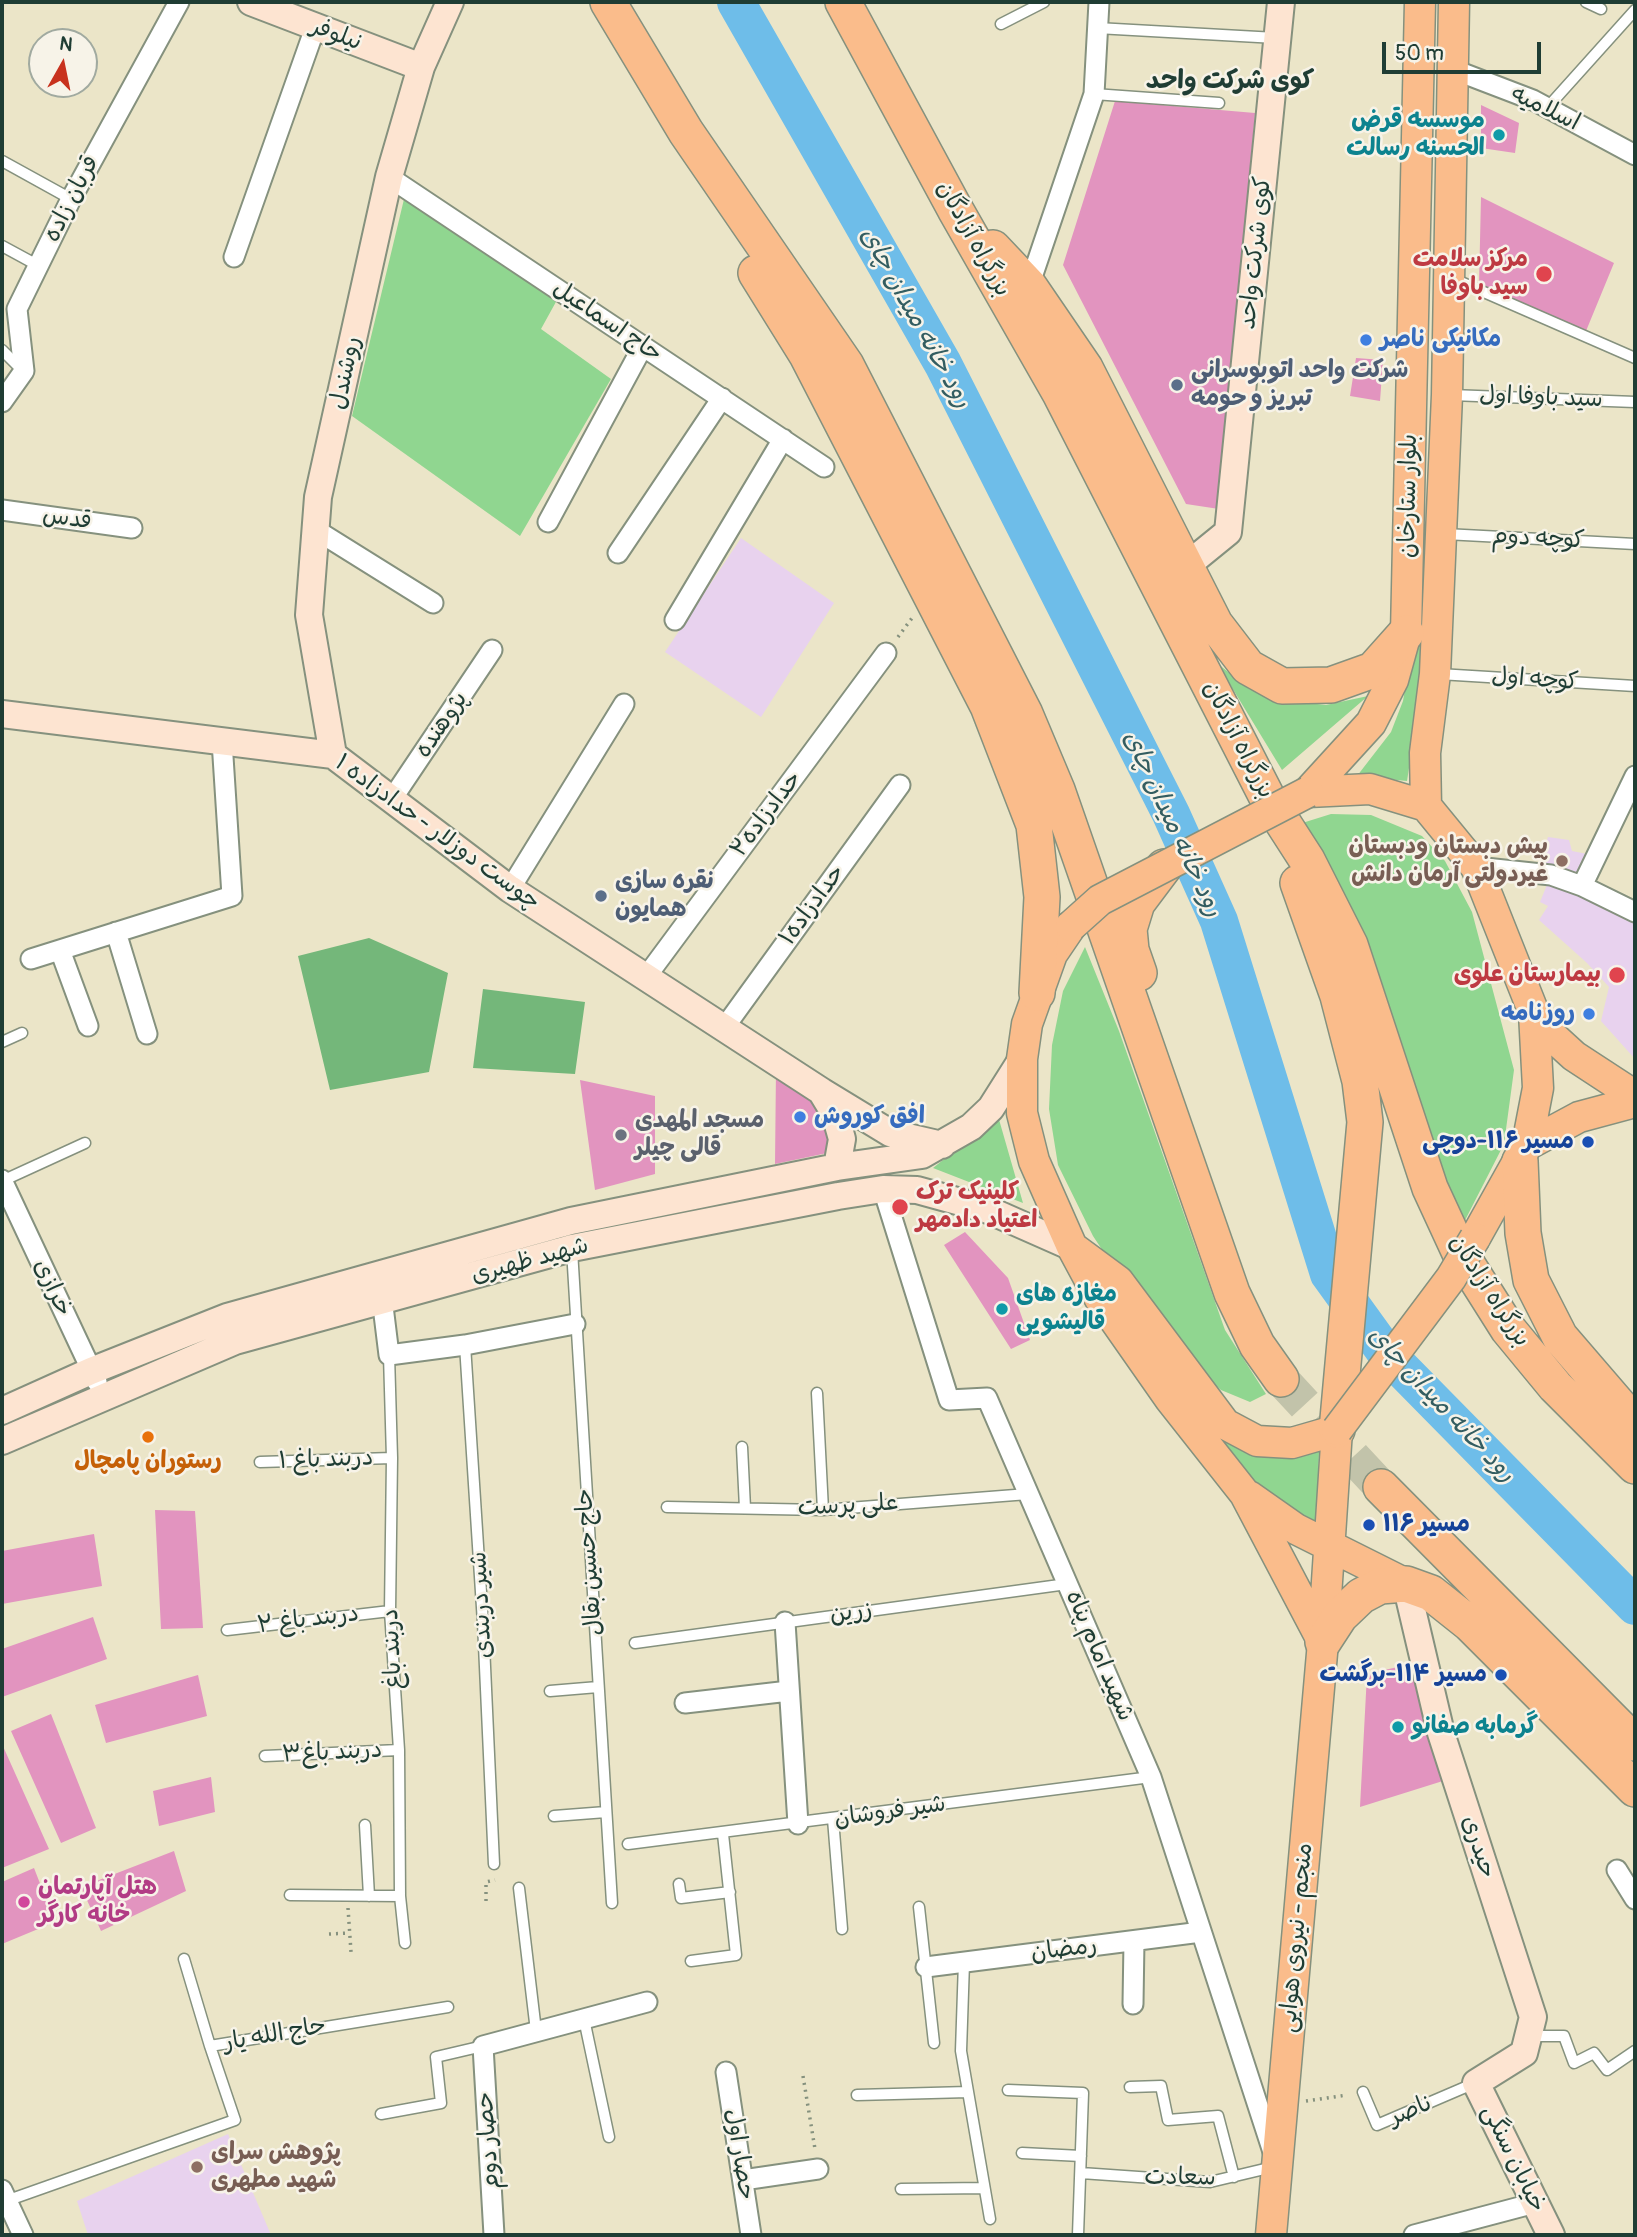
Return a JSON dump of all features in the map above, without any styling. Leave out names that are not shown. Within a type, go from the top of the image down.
[{"type":"highway","points":[[608,2],[686,132],[846,365],[1025,714],[1056,790],[1232,1293],[1256,1345],[1281,1379],[1259,1307],[1131,950],[1129,929],[1137,904],[1164,867]]},
{"type":"highway","name":"بزرگراه آزادگان","points":[[843,2],[955,209],[1060,393],[1269,801],[1307,860],[1350,945],[1430,1188],[1460,1253],[1508,1329],[1555,1386],[1635,1466]]},
{"type":"highway","points":[[686,132],[734,238],[807,355],[988,706],[1034,825],[1042,897],[1037,993]]},
{"type":"highway","points":[[955,209],[1029,286],[1085,368],[1215,624],[1248,667],[1282,686],[1331,685],[1373,670],[1406,633]]},
{"type":"highway","points":[[1269,801],[1338,996],[1360,1081],[1365,1122],[1337,1430]]},
{"type":"highway","points":[[1524,1153],[1523,1233],[1531,1280],[1560,1337],[1635,1424]]},
{"type":"highway","points":[[1381,1487],[1635,1744]]},
{"type":"highway","points":[[1323,1642],[1340,1616],[1362,1596],[1380,1586],[1406,1584],[1431,1593],[1469,1624],[1635,1789]]},
{"type":"main road","name":"بلوار ستارخان","points":[[1308,792],[1371,723],[1393,680],[1406,633],[1420,2]]},
{"type":"main road","name":"بلوار ستارخان","points":[[1426,806],[1425,753],[1434,674],[1447,395],[1454,2]]},
{"type":"main road","points":[[1323,1642],[1245,1494],[1170,1399],[1100,1299],[1072,1247],[1034,1161],[1022,1113],[1022,1059],[1027,1024],[1052,954],[1071,926],[1100,900],[1308,792],[1370,789],[1426,806],[1476,867],[1534,1013],[1550,1035],[1574,1056],[1635,1096]]},
{"type":"main road","points":[[1072,1247],[1118,1281],[1225,1424],[1257,1441],[1292,1443],[1337,1430],[1451,1278],[1524,1153],[1538,1088],[1534,1013]]},
{"type":"main road","points":[[1524,1153],[1579,1117],[1635,1102]]},
{"type":"main road","name":"منجم - نیروی هوایی","points":[[1271,2235],[1332,1546],[1337,1430]]},
{"type":"main road","points":[[1245,1494],[1296,1530],[1406,1584]]},
{"type":"street","name":"قربان زاده","points":[[24,371],[18,309],[71,199],[179,2]]},
{"type":"street","name":"نیلوفر","points":[[251,2],[421,67]]},
{"type":"street","name":"روشندل","points":[[333,755],[309,615],[318,497],[389,177],[421,67],[450,2]]},
{"type":"street","points":[[1029,286],[1094,94],[1099,2]]},
{"type":"street","name":"کوی شرکت واحد","points":[[1185,568],[1228,531],[1281,2]]},
{"type":"street","points":[[234,257],[315,28]]},
{"type":"street","name":"اسلامیه","points":[[1452,69],[1547,108],[1635,155]]},
{"type":"street","name":"حاج اسماعیل","points":[[389,177],[824,467]]},
{"type":"street","points":[[548,522],[643,346]]},
{"type":"street","points":[[2,402],[24,371]]},
{"type":"street","points":[[618,553],[722,398]]},
{"type":"street","points":[[675,620],[783,439]]},
{"type":"street","name":"قدس","points":[[2,510],[132,528]]},
{"type":"street","points":[[316,530],[433,603]]},
{"type":"street","name":"پژوهنده","points":[[392,799],[492,650]]},
{"type":"street","name":"حدادزاده۲","points":[[646,977],[886,653]]},
{"type":"street","points":[[510,889],[624,704]]},
{"type":"street","name":"چوست دوزلار - حدادزاده ۱","points":[[2,714],[333,755],[510,889],[821,1091],[890,1133],[944,1145]]},
{"type":"street","points":[[32,959],[232,896],[222,741]]},
{"type":"street","points":[[1582,886],[1635,776]]},
{"type":"street","name":"حدادزاده۱","points":[[724,1028],[900,785]]},
{"type":"street","points":[[1476,867],[1552,876],[1582,886],[1635,912]]},
{"type":"street","points":[[116,932],[147,1034]]},
{"type":"street","points":[[60,950],[88,1026]]},
{"type":"street","name":"شهید ظهیری","points":[[2,1411],[91,1371],[227,1317],[571,1221],[837,1167],[922,1155],[944,1145],[991,1108],[1022,1059]]},
{"type":"street","points":[[821,1091],[835,1114],[842,1139],[837,1167]]},
{"type":"street","name":"خرازی","points":[[2,1181],[104,1395]]},
{"type":"street","name":"شهید ظهیری","points":[[2,1441],[235,1341],[572,1248],[883,1189],[917,1189],[950,1197],[1072,1247]]},
{"type":"street","name":"شهید امام پناه","points":[[883,1189],[949,1400],[987,1398],[1151,1777],[1277,2166]]},
{"type":"street","name":"دربند باغ","points":[[379,1275],[389,1355]]},
{"type":"street","points":[[389,1355],[465,1345],[575,1324]]},
{"type":"street","name":"حیدری","points":[[1406,1584],[1441,1733],[1533,2017],[1528,2036]]},
{"type":"street","points":[[785,1622],[798,1824]]},
{"type":"street","points":[[685,1703],[789,1691]]},
{"type":"street","points":[[1617,1870],[1635,1899]]},
{"type":"street","name":"رمضان","points":[[926,1967],[1201,1932]]},
{"type":"street","points":[[1133,2004],[1135,1941]]},
{"type":"street","points":[[483,2046],[647,2002]]},
{"type":"street","points":[[1476,2083],[1524,2053],[1528,2036]]},
{"type":"street","name":"حصار دوم","points":[[483,2046],[494,2235]]},
{"type":"street","name":"حصار اول","points":[[726,2072],[751,2235]]},
{"type":"street","name":"خیابان سنگی","points":[[1476,2083],[1551,2235]]},
{"type":"street","points":[[743,2180],[818,2168]]},
{"type":"street","points":[[4,2195],[23,2235]]},
{"type":"street","points":[[1415,2235],[1535,2203]]},
{"type":"lane","points":[[1001,24],[1044,2]]},
{"type":"lane","points":[[1586,2],[1601,9]]},
{"type":"lane","points":[[1547,108],[1635,10]]},
{"type":"lane","points":[[1097,28],[1277,38]]},
{"type":"lane","points":[[1094,94],[1219,103]]},
{"type":"lane","points":[[2,161],[71,199]]},
{"type":"lane","points":[[2,246],[38,266]]},
{"type":"lane","points":[[1450,277],[1635,358]]},
{"type":"lane","points":[[2,350],[24,371]]},
{"type":"lane","name":"سید باوفا اول","points":[[1447,395],[1635,402]]},
{"type":"lane","name":"کوچه دوم","points":[[1441,533],[1635,544]]},
{"type":"lane","name":"کوچه اول","points":[[1434,674],[1635,687]]},
{"type":"lane","points":[[2,1042],[22,1033]]},
{"type":"lane","points":[[2,1181],[85,1143]]},
{"type":"lane","name":"حاج حسین بقال","points":[[571,1221],[575,1324],[612,1903]]},
{"type":"lane","name":"شیر دربندی","points":[[465,1345],[494,1864]]},
{"type":"lane","name":"دربند باغ","points":[[389,1355],[393,1458],[390,1611],[399,1750],[400,1896],[405,1943]]},
{"type":"lane","points":[[817,1393],[823,1510]]},
{"type":"lane","points":[[742,1447],[746,1508]]},
{"type":"lane","name":"دربند باغ ۱","points":[[260,1462],[393,1458]]},
{"type":"lane","name":"علی پرست","points":[[667,1507],[823,1510],[1028,1494]]},
{"type":"lane","name":"زرین","points":[[635,1643],[1067,1584]]},
{"type":"lane","name":"دربند باغ ۲","points":[[227,1630],[390,1611]]},
{"type":"lane","points":[[550,1691],[598,1687]]},
{"type":"lane","name":"دربند باغ۳","points":[[265,1756],[399,1750]]},
{"type":"lane","name":"شیر فروشان","points":[[628,1844],[723,1834],[1151,1777]]},
{"type":"lane","points":[[554,1816],[606,1812]]},
{"type":"lane","points":[[833,1819],[842,1930]]},
{"type":"lane","points":[[365,1825],[369,1896]]},
{"type":"lane","points":[[691,1961],[736,1955],[723,1834]]},
{"type":"lane","points":[[679,1884],[681,1898],[730,1892]]},
{"type":"lane","points":[[519,1888],[536,2031]]},
{"type":"lane","points":[[290,1895],[400,1896]]},
{"type":"lane","points":[[919,1907],[934,2043]]},
{"type":"lane","points":[[184,1959],[211,2046]]},
{"type":"lane","points":[[964,1962],[961,2051],[990,2220]]},
{"type":"lane","name":"حاج الله یار","points":[[4,2195],[235,2120],[211,2046],[448,2007]]},
{"type":"lane","points":[[584,2018],[609,2137]]},
{"type":"lane","points":[[1528,2036],[1564,2036],[1574,2063],[1594,2053],[1607,2070],[1635,2051]]},
{"type":"lane","points":[[381,2114],[441,2104],[436,2057],[483,2046]]},
{"type":"lane","name":"ناصر","points":[[1363,2092],[1377,2125],[1476,2083]]},
{"type":"lane","points":[[1130,2087],[1161,2086],[1168,2120],[1218,2116],[1234,2177]]},
{"type":"lane","points":[[1008,2090],[1083,2093],[1078,2235]]},
{"type":"lane","points":[[857,2095],[968,2092]]},
{"type":"lane","points":[[1022,2153],[1081,2156]]},
{"type":"lane","name":"سعادت","points":[[1081,2173],[1210,2182],[1277,2166]]},
{"type":"lane","points":[[901,2189],[985,2188]]},
{"type":"path","points":[[886,653],[930,593]]},
{"type":"path","points":[[486,1901],[486,1882],[495,1881],[494,1864]]},
{"type":"path","points":[[348,1896],[351,1952]]},
{"type":"path","points":[[329,1934],[350,1933]]},
{"type":"path","points":[[803,2076],[818,2168]]},
{"type":"path","name":"ناصر","points":[[1282,2104],[1363,2092]]},
{"type":"shaded area","points":[[741,538],[834,603],[761,717],[665,652]]},
{"type":"shaded area","name":"پیش دبستان ودبستان غیردولتی آرمان دانش","points":[[1548,837],[1569,840],[1572,851],[1587,854],[1576,878],[1538,868]]},
{"type":"shaded area","name":"بیمارستان علوی","points":[[1551,875],[1635,917],[1635,1059],[1601,1021],[1609,987],[1587,963],[1539,920],[1548,906],[1540,902]]},
{"type":"shaded area","name":"پژوهش سرای شهید مطهری","points":[[228,2134],[271,2235],[88,2235],[77,2201]]},
{"type":"green space","points":[[405,195],[557,300],[541,329],[611,379],[520,536],[352,416]]},
{"type":"green space","points":[[1418,613],[1426,613],[1418,710],[1407,781],[1357,776],[1391,732],[1403,701]]},
{"type":"green space","points":[[1217,663],[1249,689],[1282,700],[1326,705],[1368,696],[1282,770]]},
{"type":"green space","points":[[1331,814],[1371,815],[1422,836],[1445,861],[1472,912],[1514,1070],[1504,1144],[1459,1232],[1299,824]]},
{"type":"green space","points":[[369,938],[448,973],[429,1072],[330,1090],[298,956]]},
{"type":"green space","points":[[1085,947],[1119,1031],[1225,1330],[1266,1394],[1250,1402],[1221,1390],[1160,1337],[1093,1236],[1058,1165],[1049,1109],[1052,1045],[1063,991]]},
{"type":"green space","points":[[483,989],[585,1002],[575,1074],[473,1068]]},
{"type":"green space","points":[[998,1116],[1023,1203],[933,1168]]},
{"type":"green space","points":[[1216,1431],[1251,1447],[1319,1452],[1317,1523],[1289,1511],[1260,1489],[1236,1463]]},
{"type":"building","name":"شرکت واحد اتوبوسرانی تبریز و حومه","points":[[1115,101],[1255,113],[1219,509],[1186,504],[1063,265]]},
{"type":"building","name":"موسسه قرض الحسنه رسالت","points":[[1481,105],[1519,123],[1515,153],[1481,148]]},
{"type":"building","name":"مرکز سلامت سید باوفا","points":[[1481,197],[1614,263],[1586,331],[1479,285]]},
{"type":"building","points":[[1356,358],[1383,360],[1380,401],[1350,396]]},
{"type":"building","name":"افق کوروش","points":[[776,1069],[816,1095],[832,1152],[775,1164]]},
{"type":"building","name":"مسجد المهدی قالی چیلر","points":[[580,1080],[655,1096],[655,1174],[595,1190]]},
{"type":"building","name":"مغازه های قالیشویی","points":[[965,1232],[1008,1278],[1030,1340],[1011,1349],[944,1245]]},
{"type":"building","points":[[155,1510],[195,1511],[203,1628],[161,1629]]},
{"type":"building","points":[[94,1534],[102,1586],[2,1604],[2,1551]]},
{"type":"building","points":[[93,1617],[107,1659],[2,1697],[2,1649]]},
{"type":"building","name":"گرمابه صفانو","points":[[1415,1663],[1446,1780],[1360,1807],[1367,1674]]},
{"type":"building","points":[[198,1675],[207,1716],[106,1743],[95,1705]]},
{"type":"building","points":[[51,1714],[96,1828],[61,1843],[11,1731]]},
{"type":"building","points":[[2,1744],[49,1849],[2,1868]]},
{"type":"building","points":[[211,1777],[215,1812],[159,1826],[153,1791]]},
{"type":"building","points":[[174,1851],[186,1891],[101,1931],[81,1887]]},
{"type":"building","name":"هتل آپارتمان خانه کارگر","points":[[34,1868],[55,1922],[2,1944],[2,1882]]},
{"type":"waterway","name":"رود خانه میدان چای","points":[[736,2],[943,364],[1171,814],[1219,921],[1329,1274],[1386,1353],[1635,1606]]},
{"type":"tunnel","points":[[1281,1379],[1381,1487]]},
{"type":"place","name":"موسسه قرض الحسنه رسالت","points":[[1499,135]]},
{"type":"place","name":"مرکز سلامت سید باوفا","points":[[1544,274]]},
{"type":"place","name":"مکانیکی ناصر","points":[[1366,340]]},
{"type":"place","name":"شرکت واحد اتوبوسرانی تبریز و حومه","points":[[1177,385]]},
{"type":"place","name":"پیش دبستان ودبستان غیردولتی آرمان دانش","points":[[1562,861]]},
{"type":"place","name":"نقره سازی همایون","points":[[601,896]]},
{"type":"place","name":"بیمارستان علوی","points":[[1617,975]]},
{"type":"place","name":"روزنامه","points":[[1589,1014]]},
{"type":"place","name":"افق کوروش","points":[[800,1117]]},
{"type":"place","name":"مسجد المهدی قالی چیلر","points":[[621,1135]]},
{"type":"place","name":"مسیر ۱۱۶-دوچی","points":[[1588,1142]]},
{"type":"place","name":"کلینیک ترک اعتیاد دادمهر","points":[[900,1207]]},
{"type":"place","name":"مغازه های قالیشویی","points":[[1002,1309]]},
{"type":"place","name":"رستوران پامچال","points":[[148,1437]]},
{"type":"place","name":"مسیر ۱۱۶","points":[[1369,1525]]},
{"type":"place","name":"مسیر ۱۱۴-برگشت","points":[[1501,1675]]},
{"type":"place","name":"گرمابه صفانو","points":[[1398,1727]]},
{"type":"place","name":"هتل آپارتمان خانه کارگر","points":[[24,1902]]},
{"type":"place","name":"پژوهش سرای شهید مطهری","points":[[197,2167]]},
{"type":"district","name":"کوی شرکت واحد","points":[[1230,81]]}]
